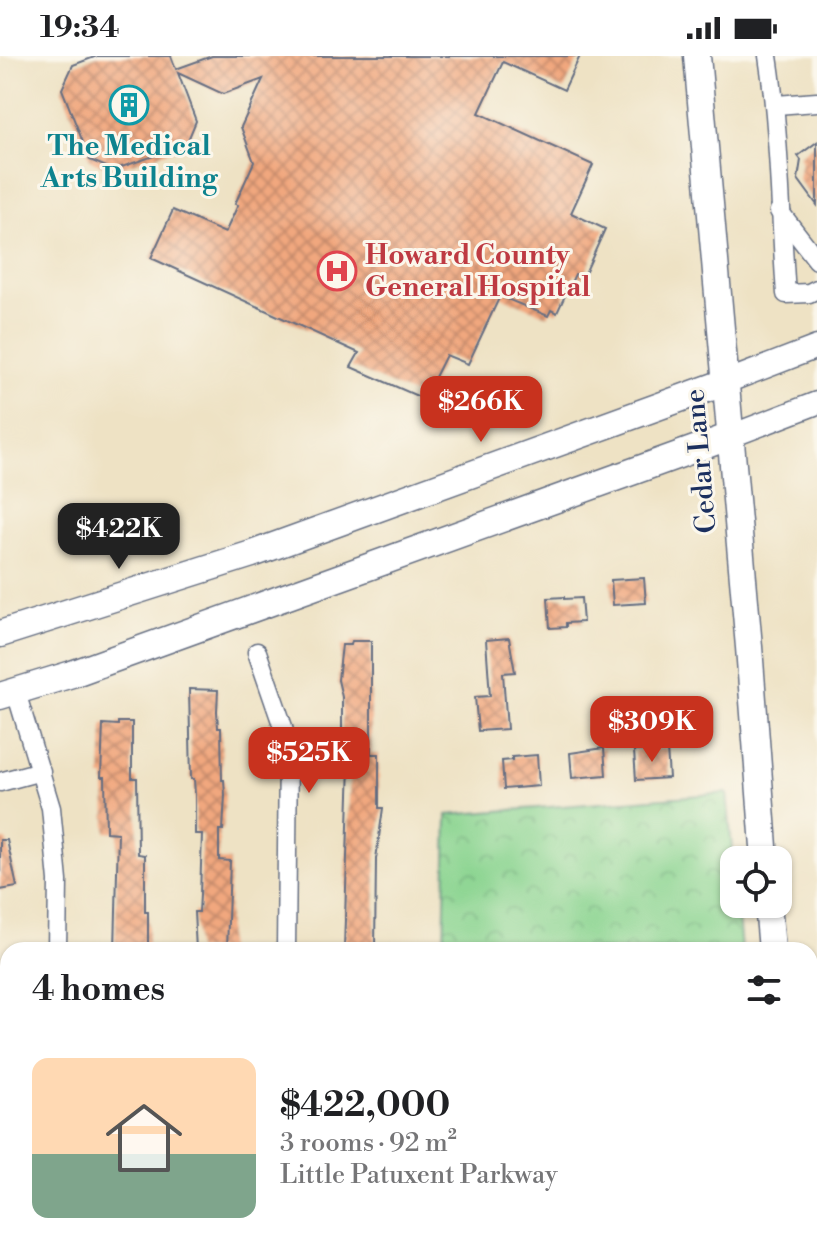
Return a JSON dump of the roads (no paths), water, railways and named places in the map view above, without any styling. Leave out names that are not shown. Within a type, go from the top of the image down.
[{"type":"main road","name":"Cedar Lane","points":[[697,56],[764,846]]},
{"type":"main road","points":[[0,634],[252,554],[726,382]]},
{"type":"main road","points":[[8,694],[72,674],[731,436]]},
{"type":"main road","points":[[769,918],[771,942]]},
{"type":"street","points":[[768,56],[776,105],[779,211],[786,294],[809,293],[817,289]]},
{"type":"street","points":[[776,105],[817,102]]},
{"type":"street","points":[[779,211],[817,260]]},
{"type":"street","points":[[726,382],[817,347]]},
{"type":"street","points":[[731,436],[817,403]]},
{"type":"street","points":[[257,652],[283,727],[288,751],[286,942]]},
{"type":"street","points":[[8,694],[41,771],[56,843],[57,942]]},
{"type":"street","points":[[0,782],[41,771]]},
{"type":"place","name":"The Medical Arts Building","points":[[129,105]]},
{"type":"place","name":"Howard County General Hospital","points":[[337,271]]}]
